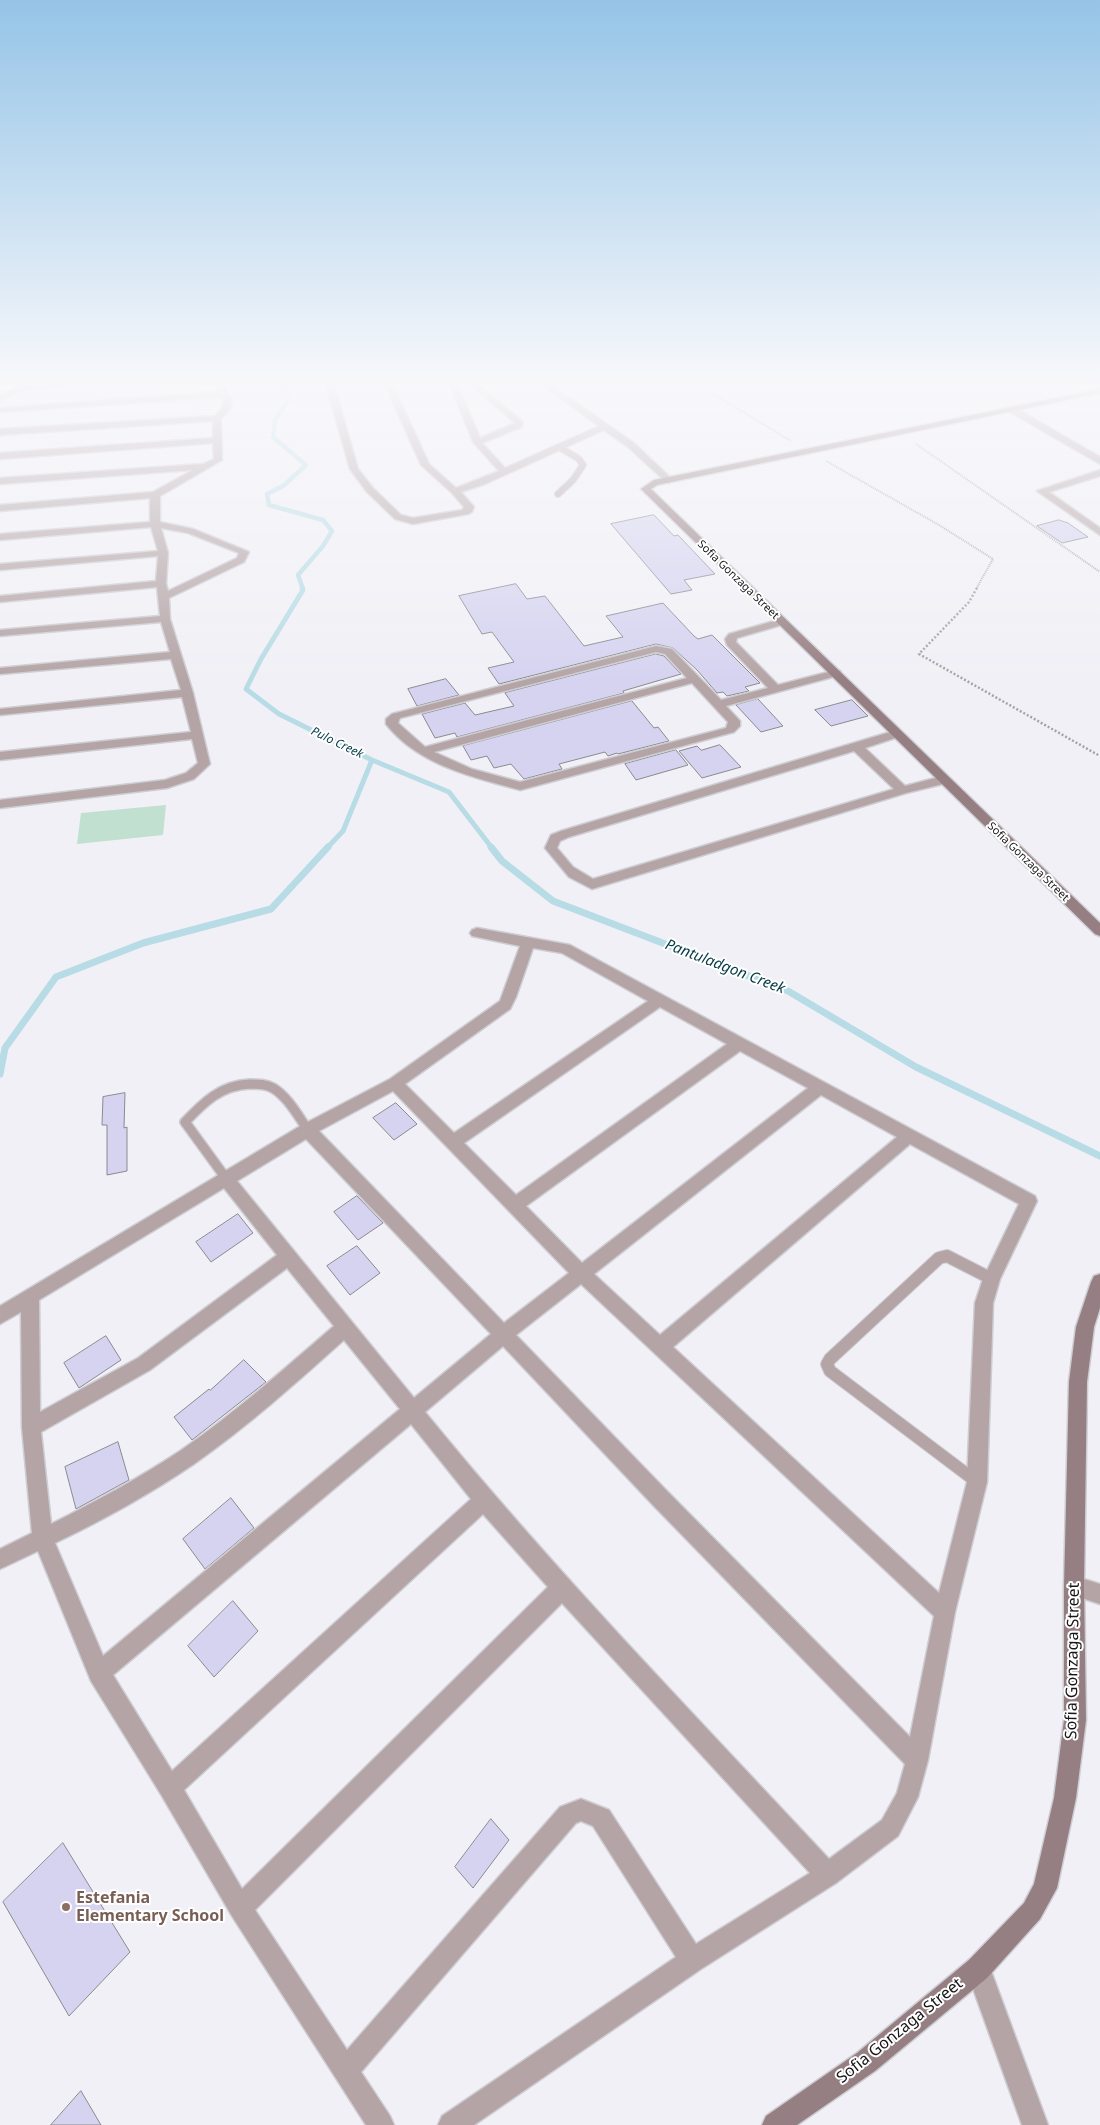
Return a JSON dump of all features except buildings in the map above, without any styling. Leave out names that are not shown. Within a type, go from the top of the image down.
[{"type":"street","points":[[0,508],[154,496],[175,484]]},
{"type":"street","points":[[366,484],[398,517],[413,521],[469,510],[469,507],[447,484]]},
{"type":"street","points":[[454,491],[475,484]]},
{"type":"street","name":"Sofia Gonzaga Street","points":[[652,484],[646,489],[1100,931]]},
{"type":"street","points":[[1064,484],[1042,491],[1095,524],[1100,532]]},
{"type":"street","points":[[0,804],[167,784],[190,776],[204,764],[187,693],[164,619],[164,597],[161,584],[163,553],[155,524],[154,496]]},
{"type":"street","points":[[0,537],[155,524],[190,531],[244,552],[241,560],[164,597]]},
{"type":"street","points":[[0,567],[163,553]]},
{"type":"street","points":[[0,599],[161,584]]},
{"type":"street","points":[[0,633],[164,619]]},
{"type":"street","points":[[775,688],[731,643],[730,639],[733,636],[781,622]]},
{"type":"street","points":[[656,649],[668,651],[719,704],[734,721],[734,726],[730,730],[520,786],[468,772],[423,751],[392,724],[392,719],[396,716],[656,649]]},
{"type":"street","points":[[0,671],[175,655]]},
{"type":"street","points":[[719,704],[836,673]]},
{"type":"street","points":[[423,751],[695,679]]},
{"type":"street","points":[[0,712],[187,693]]},
{"type":"street","points":[[897,734],[565,834],[555,838],[551,848],[561,863],[579,880],[592,884],[903,790],[943,780]]},
{"type":"street","points":[[0,756],[197,735]]},
{"type":"street","points":[[856,746],[903,790]]},
{"type":"street","points":[[451,2125],[692,1960],[828,1874],[890,1828],[907,1797],[917,1760],[945,1612],[977,1482],[984,1304],[992,1279],[1029,1201],[566,949],[477,933]]},
{"type":"street","points":[[0,1316],[30,1296],[308,1130],[395,1083],[505,1005],[528,942]]},
{"type":"street","points":[[453,1142],[660,1001]]},
{"type":"street","points":[[515,1205],[738,1044]]},
{"type":"street","points":[[395,1083],[581,1272],[945,1612]]},
{"type":"street","points":[[98,1673],[504,1334],[819,1088]]},
{"type":"street","points":[[308,1130],[658,1497],[917,1760]]},
{"type":"street","points":[[660,1346],[909,1136]]},
{"type":"street","points":[[227,1180],[484,1500],[562,1588],[828,1874]]},
{"type":"street","points":[[31,1427],[144,1364],[185,1336],[288,1257]]},
{"type":"street","name":"Sofia Gonzaga Street","points":[[775,2125],[866,2062],[978,1969],[1032,1911],[1044,1888],[1065,1798],[1075,1720],[1074,1586],[1078,1382],[1085,1327],[1100,1282]]},
{"type":"street","points":[[30,1296],[31,1427],[42,1539],[98,1673],[170,1788],[240,1908],[382,2125]]},
{"type":"street","points":[[0,1559],[42,1539],[156,1478],[212,1440],[345,1328]]},
{"type":"street","points":[[170,1788],[484,1500]]},
{"type":"street","points":[[1074,1586],[1100,1594]]},
{"type":"street","points":[[240,1908],[562,1588]]},
{"type":"street","points":[[345,2071],[568,1815],[581,1810],[601,1818],[692,1960]]},
{"type":"street","points":[[978,1969],[1035,2125]]},
{"type":"lane","points":[[558,494],[569,484]]},
{"type":"lane","points":[[227,1180],[185,1122],[212,1095],[226,1087],[242,1084],[260,1084],[274,1088],[308,1130]]},
{"type":"lane","points":[[977,1482],[830,1371],[827,1364],[830,1359],[939,1258],[947,1256],[992,1279]]},
{"type":"path","points":[[868,484],[940,525],[993,559],[969,602],[919,654],[1100,756]]},
{"type":"path","points":[[975,484],[1100,572]]},
{"type":"green space","points":[[166,805],[163,835],[77,844],[81,813]]},
{"type":"waterway","name":"Pulo Creek","points":[[285,484],[267,494],[269,505],[323,520],[332,531],[323,546],[298,575],[303,589]]},
{"type":"waterway","name":"Pulo Creek","points":[[302,588],[303,590],[261,659],[246,689],[279,714],[372,760]]},
{"type":"waterway","name":"Pulo Creek","points":[[327,848],[343,831],[372,760]]},
{"type":"waterway","name":"Pantuladgon Creek","points":[[372,760],[449,792],[492,848]]},
{"type":"waterway","name":"Pulo Creek","points":[[0,1074],[5,1048],[56,977],[143,943],[271,909],[328,847]]},
{"type":"waterway","name":"Pantuladgon Creek","points":[[491,847],[502,861],[553,901],[788,991],[916,1067],[1100,1156]]},
{"type":"place","name":"Estefania Elementary School","points":[[66,1907]]}]
